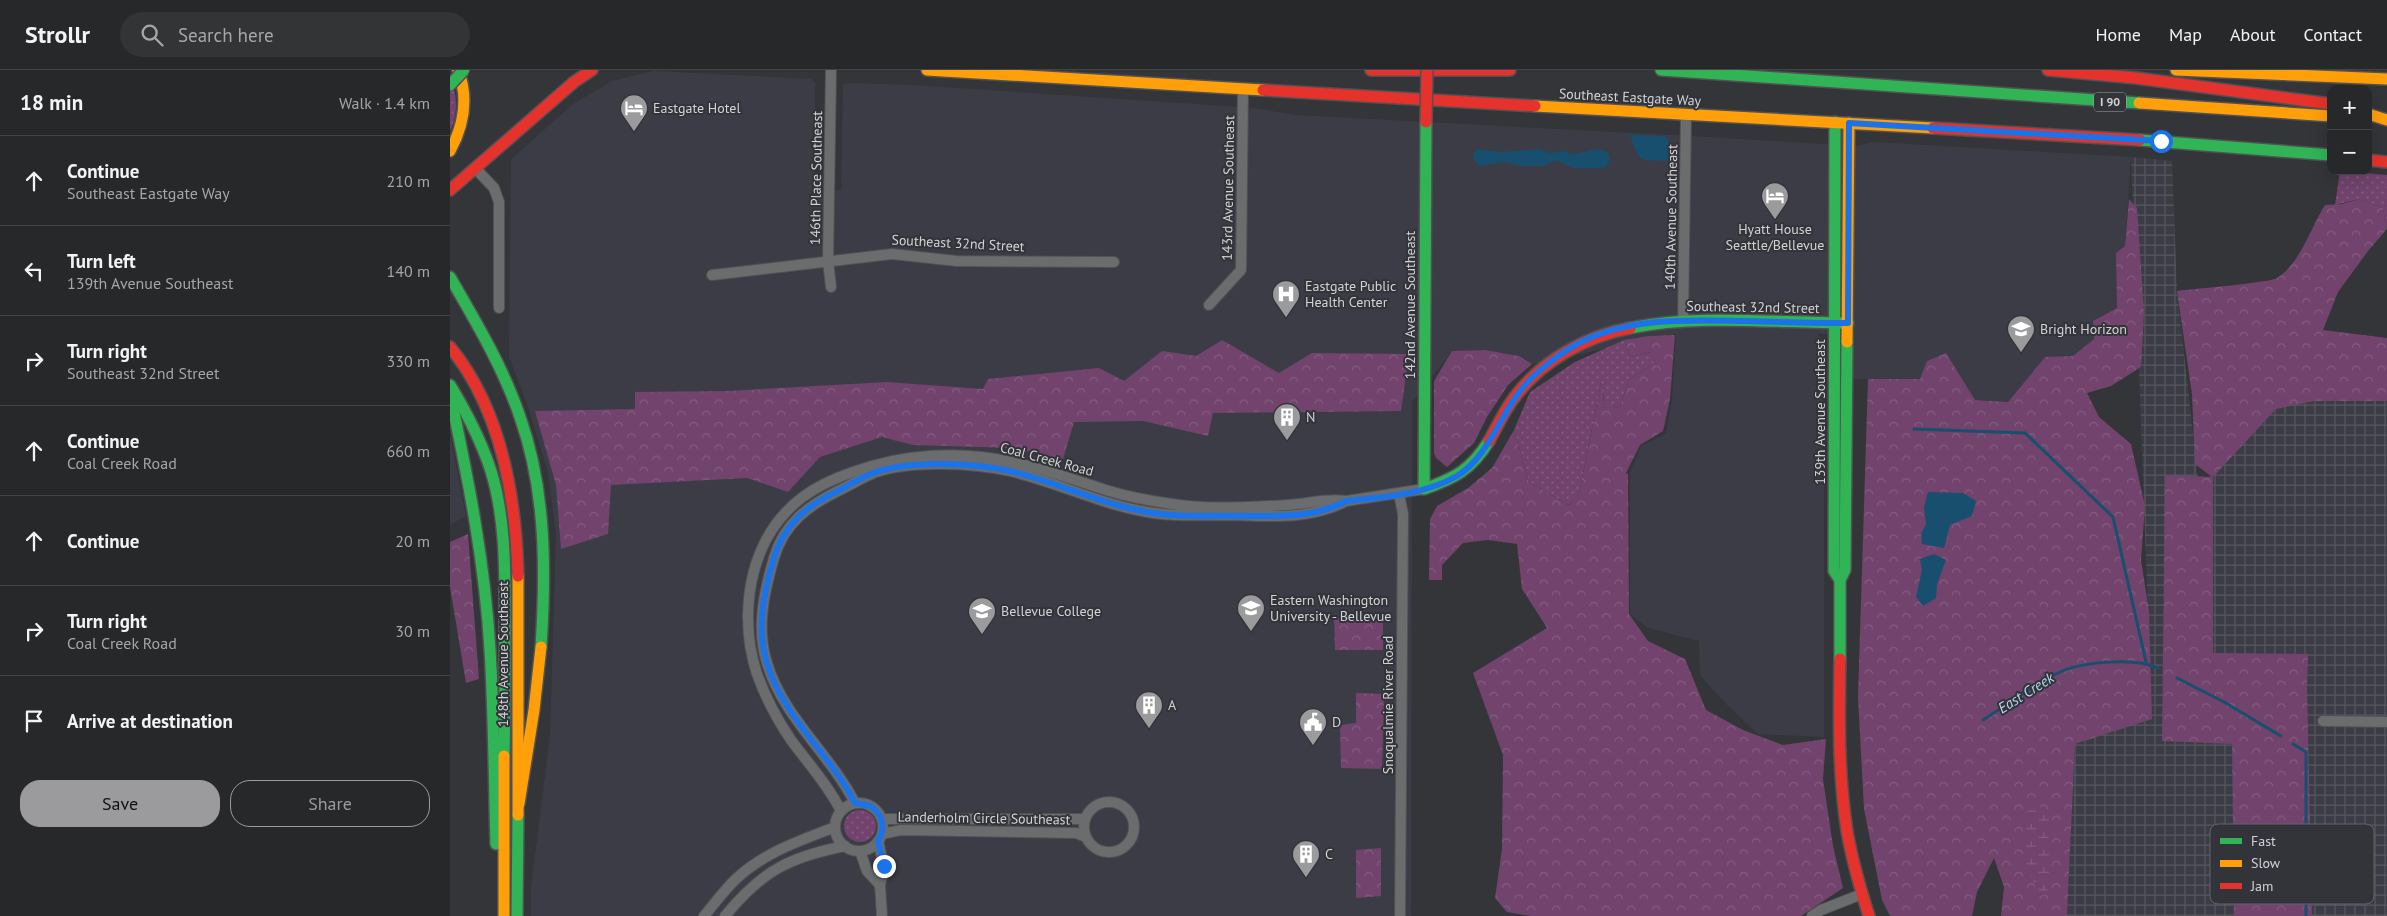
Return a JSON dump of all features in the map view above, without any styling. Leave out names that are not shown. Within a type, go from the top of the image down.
[{"type":"main road","points":[[450,151],[458,136],[465,105],[458,70]]},
{"type":"main road","points":[[450,84],[464,70]]},
{"type":"main road","points":[[450,190],[574,82],[592,70]]},
{"type":"main road","name":"Southeast Eastgate Way","points":[[927,70],[1686,115],[2121,138],[2327,155]]},
{"type":"main road","points":[[1371,70],[1510,70]]},
{"type":"main road","name":"142nd Avenue Southeast","points":[[1424,489],[1427,70]]},
{"type":"main road","name":"I 90","points":[[1661,70],[2327,116]]},
{"type":"main road","points":[[2048,70],[2136,78],[2327,103]]},
{"type":"main road","points":[[2176,70],[2387,79]]},
{"type":"main road","points":[[2372,115],[2387,120]]},
{"type":"main road","points":[[2372,119],[2387,120]]},
{"type":"main road","name":"139th Avenue Southeast","points":[[1835,122],[1842,323]]},
{"type":"main road","name":"139th Avenue Southeast","points":[[1849,123],[1834,571],[1840,580],[1840,780],[1849,846],[1869,916]]},
{"type":"main road","points":[[2372,160],[2387,162]]},
{"type":"main road","points":[[450,277],[496,359],[522,420],[537,478],[541,519],[543,596],[533,721],[519,804]]},
{"type":"main road","name":"Southeast 32nd Street","points":[[1424,489],[1448,480],[1468,468],[1487,443],[1521,389],[1550,362],[1582,342],[1620,328],[1683,320],[1842,323]]},
{"type":"main road","name":"148th Avenue Southeast","points":[[450,346],[467,369],[501,444],[516,514],[519,804],[517,916]]},
{"type":"main road","points":[[450,385],[454,397],[478,536],[490,649],[496,844]]},
{"type":"main road","name":"148th Avenue Southeast","points":[[454,397],[484,449],[502,515],[505,568],[504,916]]},
{"type":"main road","name":"148th Avenue Southeast","points":[[495,916],[496,844],[503,795]]},
{"type":"street","name":"146th Place Southeast","points":[[831,70],[828,261],[832,287]]},
{"type":"street","name":"143rd Avenue Southeast","points":[[1209,305],[1241,270],[1243,89]]},
{"type":"street","name":"140th Avenue Southeast","points":[[1683,320],[1686,115]]},
{"type":"street","points":[[476,169],[494,188],[499,202],[498,308]]},
{"type":"street","name":"Southeast 32nd Street","points":[[712,274],[892,254],[957,261],[1114,262]]},
{"type":"street","name":"Coal Creek Road","points":[[841,811],[832,793],[789,736],[771,705],[757,675],[752,654],[749,622],[750,580],[762,547],[787,509],[814,487],[877,464],[930,456],[965,456],[1011,461],[1111,492],[1175,505],[1287,505],[1335,500],[1346,501],[1424,489]]},
{"type":"street","name":"Coal Creek Road","points":[[855,803],[845,784],[799,724],[787,704],[767,665],[764,651],[762,614],[764,591],[783,535],[805,509],[878,472],[904,467],[953,465],[1009,471],[1104,501],[1147,512],[1173,515],[1287,516],[1337,506],[1346,501]]},
{"type":"street","name":"Snoqualmie River Road","points":[[1399,494],[1403,514],[1400,916]]},
{"type":"street","points":[[2322,721],[2387,722]]},
{"type":"street","points":[[1112,802],[1126,808],[1131,813],[1135,828],[1128,844],[1112,853],[1094,848],[1086,837],[1085,819],[1091,809],[1097,804],[1112,802]]},
{"type":"street","points":[[845,846],[836,834],[835,827],[841,811],[855,803],[871,806],[882,819],[880,838],[884,866],[880,885],[882,916]]},
{"type":"street","name":"Landerholm Circle Southeast","points":[[882,819],[1085,819]]},
{"type":"street","points":[[704,916],[736,879],[760,860],[785,846],[835,827]]},
{"type":"street","name":"Landerholm Circle Southeast","points":[[880,838],[900,830],[1076,833],[1086,837]]},
{"type":"street","points":[[725,916],[750,888],[785,864],[812,853],[845,846],[860,850],[867,849],[880,838]]},
{"type":"street","points":[[860,850],[867,871],[880,885]]},
{"type":"street","points":[[1812,916],[1820,910],[1862,894]]},
{"type":"shaded area","points":[[653,71],[811,79],[815,83],[814,190],[841,190],[843,84],[850,83],[913,85],[1254,108],[1296,115],[1855,146],[1873,142],[2131,157],[2125,246],[2116,253],[2117,308],[2093,321],[2094,339],[2073,357],[2045,357],[2008,402],[1975,400],[1962,382],[1920,379],[1850,379],[1852,336],[1817,334],[1824,341],[1824,737],[1758,734],[1726,704],[1700,675],[1699,641],[1648,628],[1630,614],[1630,472],[1641,446],[1666,434],[1672,399],[1676,334],[1532,364],[1519,356],[1485,350],[1452,351],[1412,402],[1411,916],[531,916],[531,886],[550,735],[556,535],[548,472],[528,407],[509,357],[511,159],[573,104],[612,81]]},
{"type":"shaded area","points":[[2131,157],[2172,161],[2177,291],[2199,487],[2296,388],[2387,393],[2387,916],[2067,916],[2075,744],[2152,718]]},
{"type":"shaded area","points":[[450,434],[466,516],[450,525]]},
{"type":"green space","points":[[450,76],[454,89],[456,110],[450,131]]},
{"type":"green space","points":[[2339,175],[2387,175],[2387,229],[2383,208],[2359,199],[2335,205]]},
{"type":"green space","points":[[2129,199],[2137,208],[2144,312],[2141,367],[2111,386],[2087,393],[2099,417],[2131,444],[2145,506],[2141,560],[2149,611],[2152,719],[2075,744],[2067,916],[2001,916],[2004,887],[1994,858],[1977,892],[1972,916],[1890,916],[1882,900],[1864,809],[1858,697],[1868,379],[1920,379],[1927,361],[1946,353],[1975,400],[2008,402],[2045,357],[2073,356],[2094,339],[2093,321],[2117,308],[2116,253],[2125,246]]},
{"type":"green space","points":[[2359,199],[2383,208],[2387,229],[2338,292],[2323,330],[2387,338],[2387,401],[2314,401],[2276,409],[2213,477],[2213,653],[2308,654],[2310,824],[2233,824],[2232,744],[2162,741],[2165,475],[2212,477],[2195,464],[2192,394],[2177,291],[2245,284],[2277,278],[2285,272],[2299,255],[2325,205],[2342,204]]},
{"type":"green space","points":[[1675,335],[1670,399],[1663,431],[1640,445],[1626,473],[1628,474],[1629,614],[1648,641],[1685,659],[1706,710],[1743,730],[1783,745],[1826,739],[1823,779],[1833,846],[1843,888],[1801,916],[1531,916],[1507,912],[1495,898],[1502,849],[1503,755],[1473,673],[1547,628],[1522,589],[1517,544],[1488,540],[1463,543],[1442,565],[1442,580],[1429,580],[1430,519],[1437,506],[1468,488],[1492,468],[1514,430],[1529,482],[1569,505],[1579,494],[1601,383],[1604,386],[1603,408],[1620,406],[1629,380],[1655,362],[1651,352],[1630,357],[1624,340],[1649,336]]},
{"type":"green space","points":[[1222,340],[1279,373],[1312,353],[1409,354],[1401,411],[1213,413],[1208,436],[1143,421],[1074,422],[1063,459],[1013,448],[913,445],[882,437],[820,457],[788,492],[747,478],[611,485],[608,534],[561,549],[556,485],[535,411],[635,409],[635,392],[729,391],[887,382],[983,389],[988,379],[1099,368],[1124,381],[1162,351],[1196,356]]},
{"type":"green space","points":[[1624,340],[1630,357],[1652,352],[1655,362],[1629,380],[1620,406],[1603,408],[1604,386],[1601,383],[1579,494],[1569,505],[1529,482],[1514,430],[1530,392],[1575,362]]},
{"type":"green space","points":[[1485,350],[1519,356],[1532,364],[1508,385],[1487,417],[1474,443],[1447,467],[1436,458],[1434,453],[1434,381],[1452,351]]},
{"type":"green space","points":[[468,534],[479,679],[466,683],[450,587],[450,542]]},
{"type":"green space","points":[[1383,616],[1383,650],[1335,650],[1334,618]]},
{"type":"green space","points":[[1356,693],[1384,694],[1382,769],[1341,768],[1340,725],[1356,723]]},
{"type":"green space","points":[[2041,807],[2049,812],[2049,882],[2047,894],[2039,896],[2025,861],[2026,812]]},
{"type":"green space","points":[[860,810],[866,811],[871,815],[875,820],[875,832],[871,837],[866,841],[860,842],[854,841],[849,837],[845,832],[844,826],[845,820],[849,815],[854,811]]},
{"type":"green space","points":[[1381,848],[1381,896],[1356,898],[1356,850]]},
{"type":"green space","points":[[2234,904],[2312,904],[2312,916],[2234,916]]},
{"type":"water","points":[[1630,135],[1664,136],[1668,139],[1668,161],[1642,159],[1636,151]]},
{"type":"water","points":[[1477,149],[1501,152],[1539,149],[1550,153],[1567,151],[1570,155],[1596,149],[1608,152],[1610,158],[1607,166],[1603,168],[1573,168],[1559,161],[1551,162],[1545,166],[1520,166],[1503,162],[1480,166],[1473,159]]},
{"type":"water","points":[[1928,492],[1963,493],[1976,501],[1972,516],[1950,525],[1944,548],[1922,544],[1921,534],[1926,525],[1924,507]]},
{"type":"water","points":[[1934,554],[1946,560],[1937,584],[1936,598],[1923,606],[1916,597],[1922,570],[1920,559]]},
{"type":"waterway","points":[[1914,429],[2025,433],[2113,517],[2146,662]]},
{"type":"waterway","name":"East Creek","points":[[1983,720],[2041,682],[2070,669],[2109,662],[2136,663],[2158,668]]},
{"type":"waterway","name":"East Creek","points":[[2177,678],[2224,702],[2281,736]]},
{"type":"waterway","name":"East Creek","points":[[2293,744],[2306,752],[2306,824]]},
{"type":"waterway","name":"East Creek","points":[[2306,904],[2306,916]]},
{"type":"traffic: fast","points":[[450,85],[464,70]]},
{"type":"traffic: fast","points":[[1661,70],[2139,103]]},
{"type":"traffic: fast","points":[[1426,122],[1424,489],[1461,472],[1476,459],[1489,441]]},
{"type":"traffic: fast","points":[[1835,122],[1834,571],[1840,580]]},
{"type":"traffic: fast","points":[[2140,140],[2327,155]]},
{"type":"traffic: fast","points":[[450,277],[506,380],[529,445],[535,473],[542,530],[543,589],[541,647]]},
{"type":"traffic: fast","points":[[1630,328],[1684,321],[1711,320],[1848,323]]},
{"type":"traffic: fast","points":[[1840,659],[1840,580],[1845,570],[1847,342]]},
{"type":"traffic: fast","points":[[450,385],[468,416],[483,448],[500,508],[504,546],[505,585],[504,756]]},
{"type":"traffic: fast","points":[[450,394],[475,521],[488,617],[496,844]]},
{"type":"traffic: fast","points":[[517,916],[518,815]]},
{"type":"traffic: slow","points":[[450,151],[462,121],[464,101],[458,70]]},
{"type":"traffic: slow","points":[[927,70],[1263,90]]},
{"type":"traffic: slow","points":[[2176,70],[2387,79]]},
{"type":"traffic: slow","points":[[2139,103],[2327,116]]},
{"type":"traffic: slow","points":[[1535,106],[1933,128]]},
{"type":"traffic: slow","points":[[2372,115],[2387,120]]},
{"type":"traffic: slow","points":[[1847,342],[1849,123]]},
{"type":"traffic: slow","points":[[518,576],[518,815]]},
{"type":"traffic: slow","points":[[519,804],[534,710],[541,647]]},
{"type":"traffic: slow","points":[[504,756],[504,916]]},
{"type":"traffic: jam","points":[[450,190],[574,82],[592,70]]},
{"type":"traffic: jam","points":[[1371,70],[1510,70]]},
{"type":"traffic: jam","points":[[1426,122],[1427,70]]},
{"type":"traffic: jam","points":[[2048,70],[2136,78],[2327,103]]},
{"type":"traffic: jam","points":[[1263,90],[1535,106]]},
{"type":"traffic: jam","points":[[1933,128],[2140,140]]},
{"type":"traffic: jam","points":[[2372,160],[2387,162]]},
{"type":"traffic: jam","points":[[1489,441],[1510,403],[1537,373],[1566,352],[1581,344],[1597,337],[1630,328]]},
{"type":"traffic: jam","points":[[450,347],[468,372],[482,398],[494,426],[503,456],[514,516],[518,576]]},
{"type":"traffic: jam","points":[[1840,659],[1840,745],[1844,810],[1851,853],[1869,916]]},
{"type":"place","name":"Eastgate Hotel","points":[[634,132]]},
{"type":"place","name":"Hyatt House Seattle/Bellevue","points":[[1775,220]]},
{"type":"place","name":"Eastgate Public Health Center","points":[[1286,318]]},
{"type":"place","name":"Bright Horizon","points":[[2021,353]]},
{"type":"place","name":"N","points":[[1287,441]]},
{"type":"place","name":"Eastern Washington University - Bellevue","points":[[1251,632]]},
{"type":"place","name":"Bellevue College","points":[[982,635]]},
{"type":"place","name":"A","points":[[1149,729]]},
{"type":"place","name":"D","points":[[1313,746]]},
{"type":"place","name":"C","points":[[1306,878]]},
{"type":"route","points":[[884,866],[878,841],[882,834],[882,819],[871,806],[855,803],[845,784],[799,724],[774,680],[767,665],[764,651],[762,614],[764,591],[777,546],[795,519],[805,509],[826,497],[878,472],[904,467],[953,465],[1009,471],[1104,501],[1147,512],[1184,516],[1301,515],[1337,506],[1346,501],[1424,489],[1448,480],[1468,468],[1478,457],[1521,389],[1550,362],[1582,342],[1597,336],[1620,328],[1683,320],[1848,323],[1849,123],[2161,141]]}]
